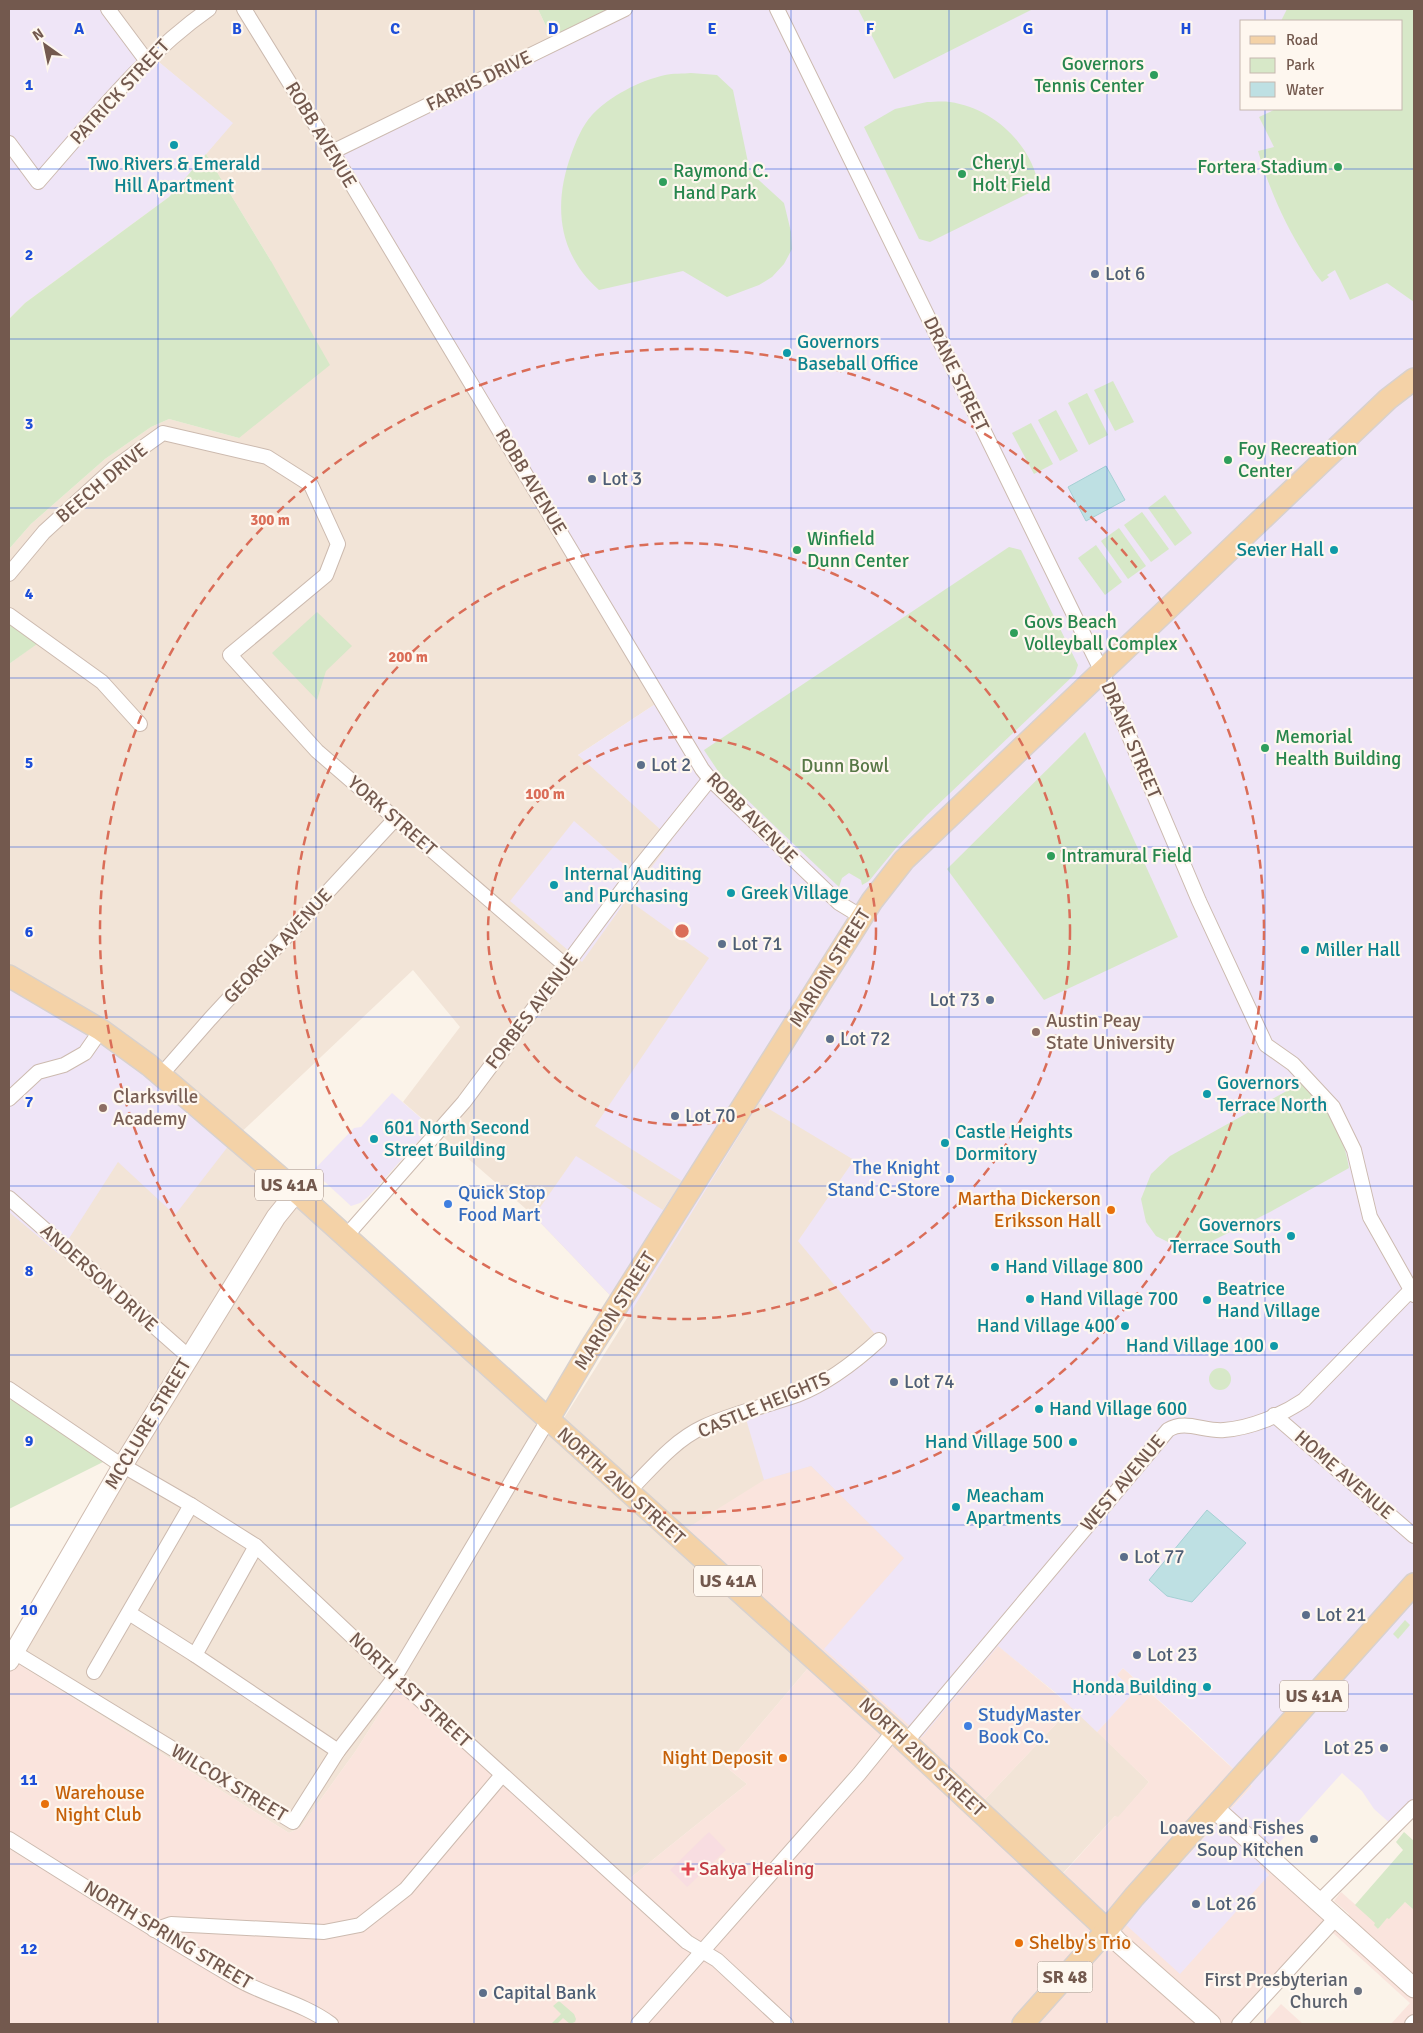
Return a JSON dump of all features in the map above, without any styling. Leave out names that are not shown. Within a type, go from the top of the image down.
[{"type":"main road","name":"MARION STREET","points":[[548,1420],[590,1348],[872,901],[904,860],[1388,399],[1414,379]]},
{"type":"main road","name":"NORTH 2ND STREET","points":[[9,976],[101,1030],[161,1076],[297,1191],[548,1420],[901,1737],[1119,1943],[1211,2024]]},
{"type":"main road","name":"MCCLURE STREET","points":[[11,1657],[123,1465],[189,1357],[276,1217],[297,1191]]},
{"type":"main road","name":"US 41A","points":[[1107,1930],[1134,1897],[1414,1584]]},
{"type":"main road","points":[[1214,1808],[1414,1988]]},
{"type":"main road","name":"SR 48","points":[[1023,2024],[1107,1930]]},
{"type":"street","points":[[108,9],[146,60]]},
{"type":"street","name":"PATRICK STREET","points":[[9,143],[38,182],[146,60],[186,25],[209,9]]},
{"type":"street","name":"ROBB AVENUE","points":[[244,9],[710,779],[839,902],[862,917]]},
{"type":"street","name":"FARRIS DRIVE","points":[[332,152],[625,9]]},
{"type":"street","name":"DRANE STREET","points":[[777,9],[1102,672],[1200,901],[1266,1045],[1293,1064],[1333,1107],[1354,1150],[1370,1217],[1413,1292]]},
{"type":"street","name":"BEECH DRIVE","points":[[9,574],[44,532],[106,474],[163,433],[267,457],[311,484],[338,544],[326,575],[230,655]]},
{"type":"street","points":[[9,615],[102,682],[140,724]]},
{"type":"street","name":"YORK STREET","points":[[230,655],[317,751],[566,966]]},
{"type":"street","name":"FORBES AVENUE","points":[[346,1236],[464,1102],[677,819],[710,779]]},
{"type":"street","name":"GEORGIA AVENUE","points":[[161,1076],[210,1019],[396,818]]},
{"type":"street","points":[[9,1099],[38,1072],[64,1065],[85,1052],[101,1030]]},
{"type":"street","name":"ANDERSON DRIVE","points":[[9,1198],[189,1357]]},
{"type":"street","name":"WEST AVENUE","points":[[638,2024],[859,1774],[901,1737],[1168,1430],[1179,1425],[1216,1431],[1231,1430],[1290,1409],[1304,1400],[1413,1292]]},
{"type":"street","name":"CASTLE HEIGHTS","points":[[628,1492],[672,1448],[702,1427],[799,1394],[833,1376],[862,1356],[879,1340]]},
{"type":"street","name":"NORTH 1ST STREET","points":[[9,1389],[123,1465],[256,1546],[395,1677],[687,1942],[717,1960],[786,2024]]},
{"type":"street","name":"HOME AVENUE","points":[[1274,1415],[1414,1536]]},
{"type":"street","name":"MARION STREET","points":[[395,1677],[548,1420]]},
{"type":"street","points":[[94,1672],[191,1505]]},
{"type":"street","points":[[194,1655],[256,1546]]},
{"type":"street","points":[[129,1613],[338,1751]]},
{"type":"street","name":"WILCOX STREET","points":[[11,1657],[293,1822],[338,1751],[395,1677]]},
{"type":"street","points":[[154,1930],[171,1924],[324,1932],[360,1925],[406,1889],[502,1775]]},
{"type":"street","points":[[1319,1902],[1414,1807]]},
{"type":"street","name":"NORTH SPRING STREET","points":[[9,1839],[154,1930],[241,1981],[300,2006],[331,2024]]},
{"type":"street","points":[[1239,2024],[1336,1918]]},
{"type":"shaded area","points":[[9,9],[113,9],[148,53],[233,123],[169,197],[25,303],[9,319]]},
{"type":"shaded area","points":[[113,9],[538,9],[557,50],[341,153],[663,699],[578,755],[821,891],[1055,1692],[998,1646],[809,1667],[725,1766],[747,1784],[619,1887],[397,1686],[355,1752],[300,1828],[289,1833],[9,1658],[124,1458],[9,1382],[9,664],[36,644],[9,624],[9,549],[31,524],[105,459],[151,427],[169,419],[239,438],[271,261],[206,154],[232,123],[148,53]],"holes":[[[413,970],[460,1027],[403,1102],[534,1216],[629,1315],[554,1434],[233,1140]]]},
{"type":"shaded area","name":"Austin Peay State University","points":[[611,9],[1414,9],[1414,1800],[1392,1825],[1374,1809],[1362,1791],[1342,1773],[1259,1865],[1269,1875],[1180,1974],[1125,1924],[1252,1786],[1192,1730],[1123,1668],[1117,1675],[1135,1691],[1097,1732],[1055,1692],[998,1646],[922,1737],[824,1649],[904,1558],[811,1466],[764,1480],[746,1419],[803,1398],[837,1381],[866,1362],[883,1344],[798,1241],[854,1160],[759,1103],[629,1315],[534,1216],[576,1156],[663,1210],[682,1181],[595,1126],[709,958],[627,899],[582,962],[510,901],[574,821],[642,880],[672,840],[578,755],[663,699],[341,153],[556,50]]},
{"type":"shaded area","name":"Clarksville Academy","points":[[9,976],[101,1030],[233,1140],[175,1215],[118,1162],[59,1254],[9,1212]]},
{"type":"shaded area","points":[[392,1093],[431,1127],[368,1197],[360,1203],[351,1206],[313,1171],[354,1128],[361,1127]]},
{"type":"shaded area","points":[[811,1466],[904,1558],[825,1649],[998,1646],[1072,1707],[974,1811],[1054,1884],[1115,1816],[1118,1817],[1149,1782],[1097,1732],[1134,1691],[1117,1675],[1123,1668],[1252,1786],[1125,1924],[1269,1875],[1259,1865],[1273,1849],[1337,1908],[1236,2024],[9,2024],[9,1658],[289,1833],[300,1828],[355,1752],[397,1686],[619,1887],[747,1784],[725,1766],[809,1667],[668,1540],[764,1480]]},
{"type":"shaded area","points":[[1072,1707],[1149,1782],[1118,1818],[1115,1816],[1053,1884],[974,1811]]},
{"type":"shaded area","points":[[709,1832],[726,1850],[687,1887],[670,1870]]},
{"type":"shaded area","points":[[1341,1892],[1376,1923],[1378,1929],[1387,1917],[1405,1902],[1414,1910],[1414,2024],[1391,2024],[1410,2003],[1332,1932],[1349,1914],[1334,1901]]},
{"type":"shaded area","points":[[1281,2004],[1303,2024],[1263,2024]]},
{"type":"green space","points":[[538,9],[611,9],[552,39]]},
{"type":"green space","points":[[858,9],[1033,9],[894,79]]},
{"type":"green space","name":"Fortera Stadium","points":[[1287,9],[1414,9],[1414,302],[1387,283],[1350,300],[1335,270],[1327,275],[1329,277],[1322,282],[1297,244],[1284,218],[1272,192],[1258,151],[1274,147],[1259,117],[1274,110],[1403,110],[1403,20],[1282,20]]},
{"type":"green space","name":"Raymond C. Hand Park","points":[[691,73],[717,75],[733,90],[750,172],[784,203],[791,232],[792,249],[784,264],[772,277],[759,285],[727,297],[683,271],[599,290],[585,276],[575,261],[567,245],[563,228],[562,192],[565,174],[577,139],[585,124],[599,108],[626,90],[645,81],[665,75]]},
{"type":"green space","name":"Cheryl Holt Field","points":[[927,102],[947,102],[966,106],[981,112],[995,121],[1020,143],[1029,157],[1039,188],[930,242],[919,239],[864,127],[895,109]]},
{"type":"green space","points":[[206,154],[271,261],[330,365],[239,438],[169,419],[151,427],[105,459],[31,524],[9,549],[9,319],[25,303],[169,197]]},
{"type":"green space","points":[[1113,381],[1134,422],[1115,431],[1094,390]]},
{"type":"green space","points":[[1087,393],[1108,435],[1089,445],[1068,403]]},
{"type":"green space","points":[[1056,410],[1078,451],[1060,461],[1038,420]]},
{"type":"green space","points":[[1031,423],[1053,464],[1034,474],[1012,433]]},
{"type":"green space","points":[[1165,495],[1192,533],[1175,546],[1148,508]]},
{"type":"green space","points":[[1142,512],[1169,549],[1151,562],[1124,525]]},
{"type":"green space","points":[[1119,528],[1146,566],[1128,579],[1101,541]]},
{"type":"green space","points":[[1096,545],[1122,582],[1105,595],[1078,558]]},
{"type":"green space","name":"Dunn Bowl","points":[[1009,547],[1021,550],[1078,665],[1075,674],[927,815],[896,848],[869,881],[862,885],[861,880],[849,873],[842,878],[839,887],[720,774],[704,750]]},
{"type":"green space","points":[[317,612],[352,646],[326,671],[317,700],[272,653]]},
{"type":"green space","points":[[9,624],[37,644],[9,664]]},
{"type":"green space","name":"Intramural Field","points":[[1085,732],[1178,937],[1044,1000],[947,869]]},
{"type":"green space","points":[[1301,1083],[1311,1092],[1333,1121],[1343,1143],[1349,1168],[1270,1212],[1200,1247],[1179,1246],[1156,1236],[1146,1222],[1141,1199],[1151,1174],[1170,1156]]},
{"type":"green space","points":[[1220,1368],[1228,1371],[1231,1379],[1228,1387],[1220,1390],[1212,1387],[1209,1379],[1212,1371]]},
{"type":"green space","points":[[12,1397],[107,1460],[9,1509],[9,1403]]},
{"type":"green space","points":[[1405,1620],[1410,1625],[1398,1639],[1393,1634]]},
{"type":"green space","points":[[1404,1832],[1414,1841],[1414,1910],[1405,1902],[1378,1929],[1374,1925],[1375,1923],[1355,1905],[1403,1850],[1396,1842]]},
{"type":"green space","points":[[559,2001],[574,2014],[575,2022],[570,2024],[563,2018],[557,2024],[551,2024],[561,2014],[553,2006]]},
{"type":"water","points":[[1106,466],[1125,500],[1086,521],[1068,487]]},
{"type":"water","points":[[1207,1510],[1246,1543],[1192,1602],[1167,1596],[1149,1580]]},
{"type":"place","name":"Governors Tennis Center","points":[[1154,75]]},
{"type":"place","name":"Two Rivers & Emerald Hill Apartment","points":[[174,145]]},
{"type":"place","name":"Fortera Stadium","points":[[1338,167]]},
{"type":"place","name":"Cheryl Holt Field","points":[[962,174]]},
{"type":"place","name":"Raymond C. Hand Park","points":[[663,182]]},
{"type":"place","name":"Lot 6","points":[[1095,274]]},
{"type":"place","name":"Governors Baseball Office","points":[[787,353]]},
{"type":"place","name":"Foy Recreation Center","points":[[1228,460]]},
{"type":"place","name":"Lot 3","points":[[592,479]]},
{"type":"place","name":"Winfield Dunn Center","points":[[797,550]]},
{"type":"place","name":"Sevier Hall","points":[[1334,550]]},
{"type":"place","name":"Govs Beach Volleyball Complex","points":[[1014,633]]},
{"type":"place","name":"Memorial Health Building","points":[[1265,748]]},
{"type":"place","name":"Lot 2","points":[[641,765]]},
{"type":"place","name":"Intramural Field","points":[[1051,856]]},
{"type":"place","name":"Internal Auditing and Purchasing","points":[[554,885]]},
{"type":"place","name":"Greek Village","points":[[731,893]]},
{"type":"place","name":"Lot 71","points":[[722,944]]},
{"type":"place","name":"Miller Hall","points":[[1305,950]]},
{"type":"place","name":"Lot 73","points":[[990,1000]]},
{"type":"place","name":"Austin Peay State University","points":[[1036,1032]]},
{"type":"place","name":"Lot 72","points":[[830,1039]]},
{"type":"place","name":"Governors Terrace North","points":[[1207,1094]]},
{"type":"place","name":"Clarksville Academy","points":[[103,1108]]},
{"type":"place","name":"Lot 70","points":[[675,1116]]},
{"type":"place","name":"601 North Second Street Building","points":[[374,1139]]},
{"type":"place","name":"Castle Heights Dormitory","points":[[945,1143]]},
{"type":"place","name":"The Knight Stand C-Store","points":[[950,1179]]},
{"type":"place","name":"Quick Stop Food Mart","points":[[448,1204]]},
{"type":"place","name":"Martha Dickerson Eriksson Hall","points":[[1111,1210]]},
{"type":"place","name":"Governors Terrace South","points":[[1291,1236]]},
{"type":"place","name":"Hand Village 800","points":[[995,1267]]},
{"type":"place","name":"Hand Village 700","points":[[1030,1299]]},
{"type":"place","name":"Beatrice Hand Village","points":[[1207,1300]]},
{"type":"place","name":"Hand Village 400","points":[[1125,1326]]},
{"type":"place","name":"Hand Village 100","points":[[1274,1346]]},
{"type":"place","name":"Lot 74","points":[[894,1382]]},
{"type":"place","name":"Hand Village 600","points":[[1039,1409]]},
{"type":"place","name":"Hand Village 500","points":[[1073,1442]]},
{"type":"place","name":"Meacham Apartments","points":[[956,1507]]},
{"type":"place","name":"Lot 77","points":[[1124,1557]]},
{"type":"place","name":"Lot 21","points":[[1306,1615]]},
{"type":"place","name":"Lot 23","points":[[1137,1655]]},
{"type":"place","name":"Honda Building","points":[[1207,1687]]},
{"type":"place","name":"StudyMaster Book Co.","points":[[968,1726]]},
{"type":"place","name":"Lot 25","points":[[1384,1748]]},
{"type":"place","name":"Night Deposit","points":[[783,1758]]},
{"type":"place","name":"Warehouse Night Club","points":[[45,1804]]},
{"type":"place","name":"Loaves and Fishes Soup Kitchen","points":[[1314,1839]]},
{"type":"place","name":"Sakya Healing","points":[[688,1869]]},
{"type":"place","name":"Lot 26","points":[[1196,1904]]},
{"type":"place","name":"Shelby's Trio","points":[[1019,1943]]},
{"type":"place","name":"First Presbyterian Church","points":[[1358,1991]]},
{"type":"place","name":"Capital Bank","points":[[483,1993]]}]
